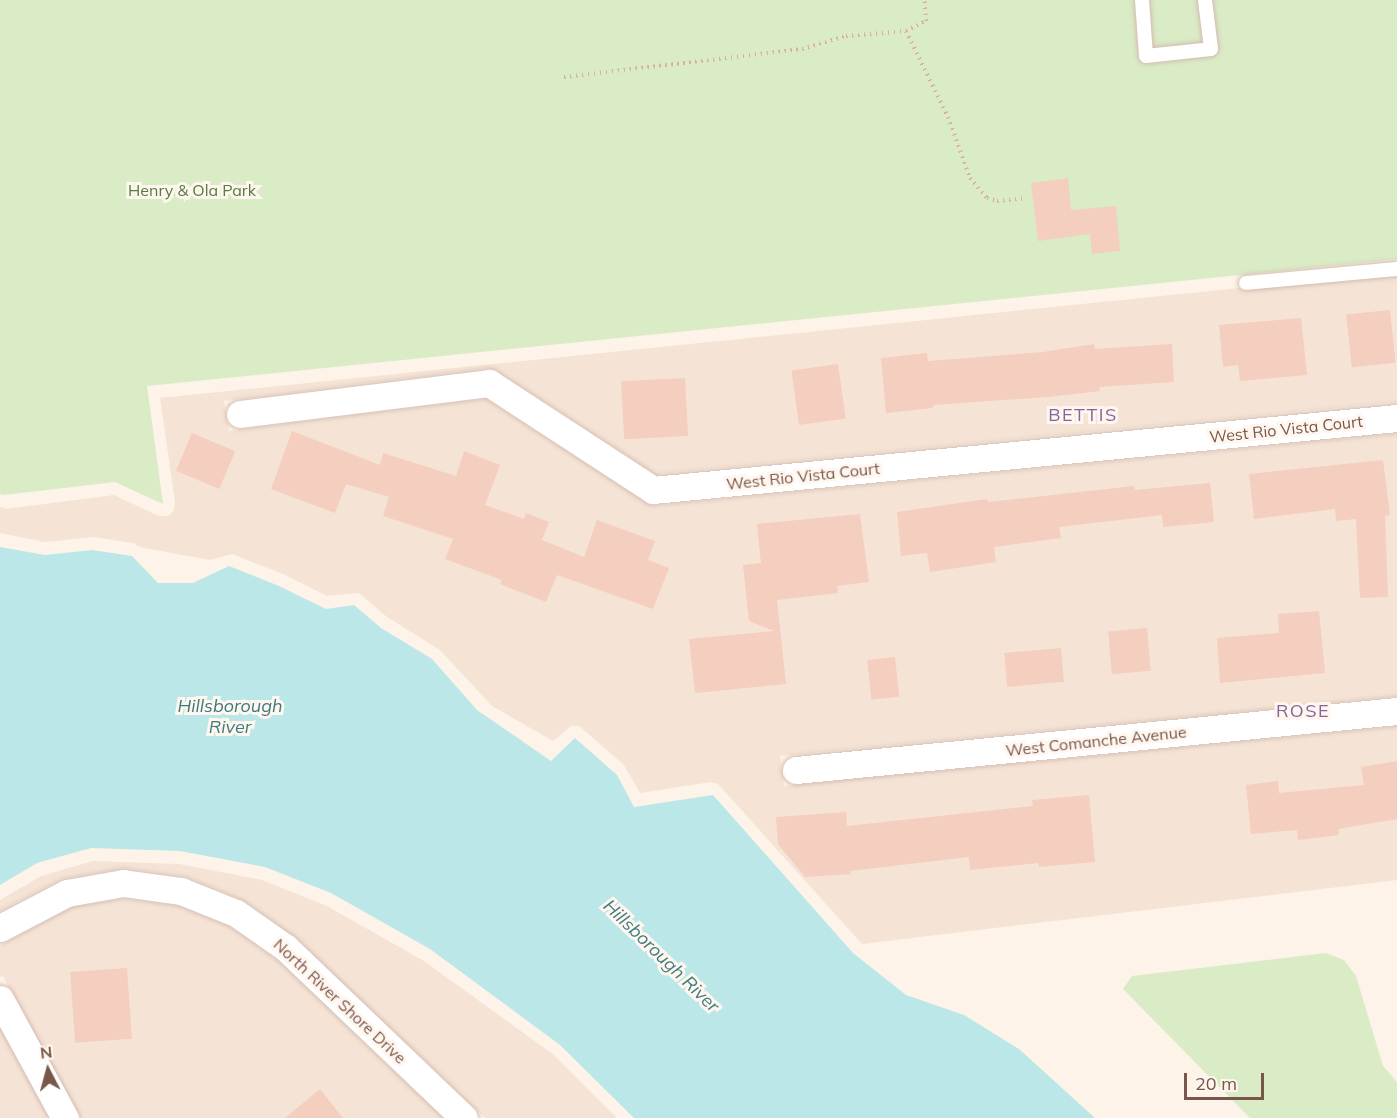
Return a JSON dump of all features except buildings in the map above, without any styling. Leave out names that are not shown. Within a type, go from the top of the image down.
[{"type":"street","name":"West Rio Vista Court","points":[[240,414],[489,383],[653,490],[1397,418]]},
{"type":"street","name":"West Comanche Avenue","points":[[796,770],[1397,711]]},
{"type":"street","name":"North River Shore Drive","points":[[0,928],[67,893],[123,883],[181,891],[236,913],[286,948],[464,1118]]},
{"type":"street","points":[[0,999],[65,1118]]},
{"type":"lane","points":[[1142,0],[1146,56],[1211,50],[1205,0]]},
{"type":"lane","points":[[1246,284],[1397,269]]},
{"type":"path","points":[[564,77],[802,49],[846,36],[906,32],[926,21],[924,0]]},
{"type":"path","points":[[906,32],[948,117],[970,178],[987,198],[997,201],[1027,198]]},
{"type":"shaded area","points":[[1397,272],[1397,402],[656,474],[496,370],[487,368],[224,401],[229,431],[486,399],[646,503],[655,506],[1397,434],[1397,696],[780,756],[784,786],[1397,727],[1397,880],[862,944],[718,784],[711,782],[640,793],[623,764],[579,726],[571,726],[553,741],[492,706],[440,650],[387,617],[359,593],[327,596],[283,574],[232,554],[210,560],[94,537],[45,542],[0,533],[0,507],[6,509],[114,495],[159,516],[169,516],[174,510],[175,502],[160,398]]},
{"type":"shaded area","points":[[93,861],[179,864],[262,880],[327,906],[424,961],[554,1055],[617,1118],[485,1118],[293,935],[243,900],[185,876],[124,868],[61,879],[0,911],[0,900],[41,876]]},
{"type":"shaded area","points":[[123,899],[178,906],[230,927],[278,961],[443,1118],[81,1118],[3,976],[0,977],[0,946],[71,907]]},
{"type":"shaded area","points":[[0,1028],[49,1118],[0,1118]]},
{"type":"green space","name":"Henry & Ola Park","points":[[0,0],[1397,0],[1397,259],[147,386],[163,504],[115,482],[4,495],[0,494]]},
{"type":"green space","points":[[1326,953],[1344,960],[1356,976],[1383,1066],[1397,1082],[1397,1118],[1250,1118],[1123,989],[1132,976]]},
{"type":"water","name":"Hillsborough River","points":[[0,547],[45,555],[92,550],[132,556],[158,583],[193,583],[229,566],[279,586],[326,609],[354,605],[381,628],[432,659],[477,710],[551,761],[575,738],[617,775],[634,807],[713,795],[853,953],[906,995],[964,1015],[1019,1049],[1095,1118],[634,1118],[560,1045],[430,949],[331,893],[265,867],[180,851],[91,848],[37,863],[0,885]]},
{"type":"district","name":"BETTIS","points":[[1083,415]]},
{"type":"district","name":"ROSE","points":[[1303,711]]}]
